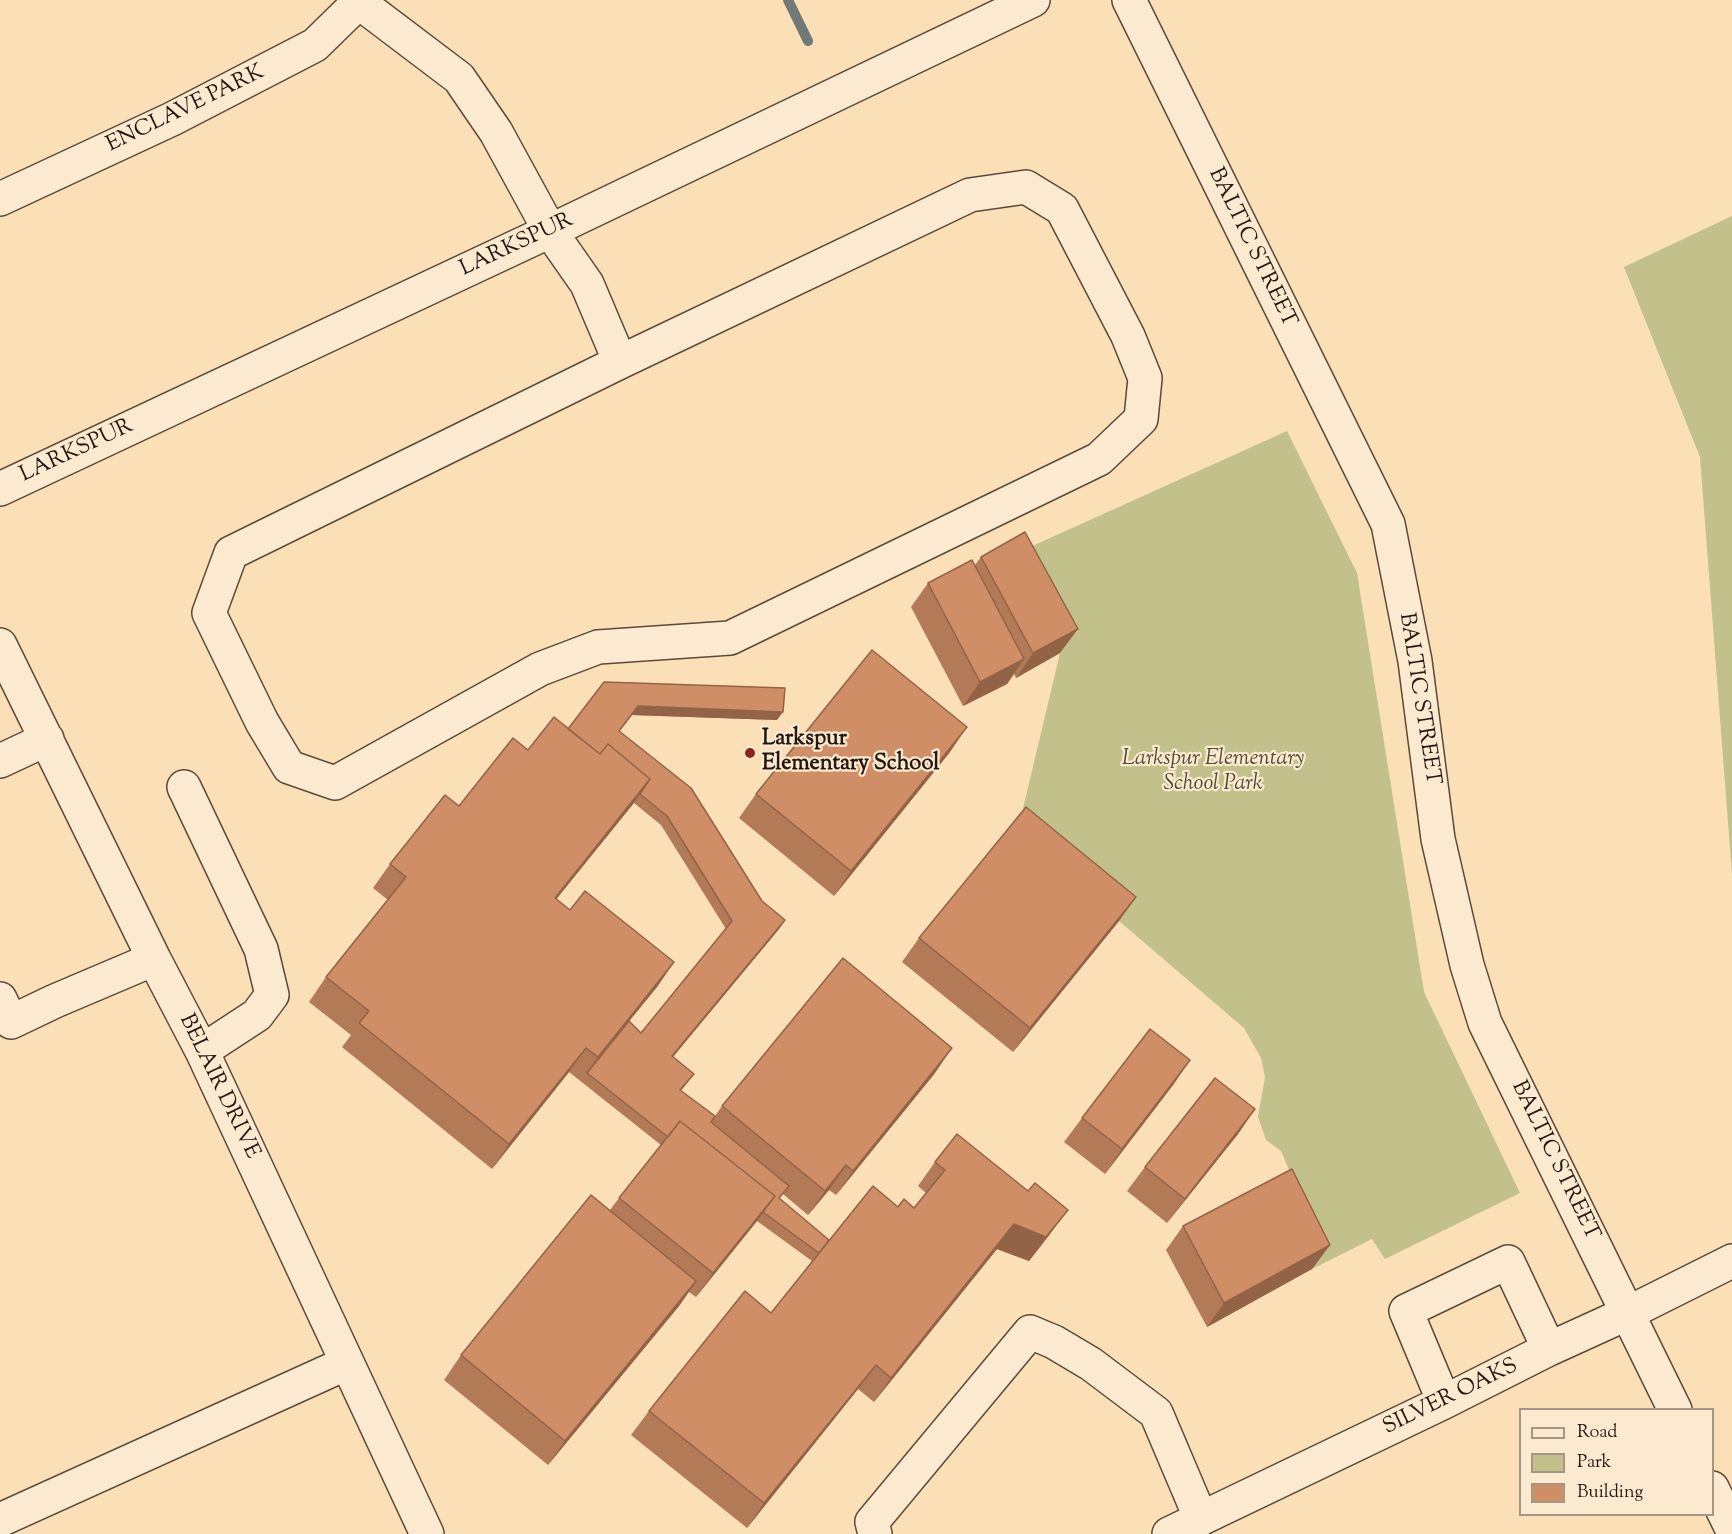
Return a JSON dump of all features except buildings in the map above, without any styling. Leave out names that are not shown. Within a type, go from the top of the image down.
[{"type":"street","name":"LARKSPUR","points":[[0,489],[550,231],[1033,0]]},
{"type":"street","name":"BALTIC STREET","points":[[1129,0],[1388,524],[1414,661],[1438,839],[1467,965],[1485,1023],[1674,1408]]},
{"type":"street","points":[[357,1],[459,78],[496,132],[550,231],[587,284],[620,362]]},
{"type":"street","name":"ENCLAVE PARK","points":[[0,199],[172,119],[315,45],[357,1]]},
{"type":"street","points":[[1026,187],[1062,209],[1128,336],[1145,378],[1141,419],[1099,459],[730,638],[598,647],[540,669],[334,783],[289,767],[262,722],[208,613],[231,553],[620,362],[970,195],[1026,187]]},
{"type":"street","name":"BELAIR DRIVE","points":[[0,645],[154,959],[202,1051],[427,1534]]},
{"type":"street","points":[[0,761],[47,739]]},
{"type":"street","points":[[184,787],[261,949],[272,995],[257,1015],[202,1051]]},
{"type":"street","points":[[0,999],[10,1022],[154,959]]},
{"type":"street","name":"SILVER OAKS","points":[[1169,1534],[1732,1261]]},
{"type":"street","points":[[1444,1402],[1407,1311],[1508,1262],[1549,1349]]},
{"type":"street","points":[[875,1534],[872,1522],[1030,1332],[1054,1342],[1091,1364],[1156,1413],[1201,1519]]},
{"type":"street","points":[[0,1520],[347,1363]]},
{"type":"street","points":[[1714,1490],[1732,1529]]},
{"type":"green space","points":[[1732,216],[1732,875],[1700,457],[1624,267]]},
{"type":"green space","name":"Larkspur Elementary School Park","points":[[1287,431],[1357,573],[1424,992],[1520,1193],[1385,1259],[1372,1239],[1312,1269],[1275,1193],[1295,1184],[1281,1151],[1266,1140],[1258,1117],[1265,1077],[1261,1058],[1244,1028],[1119,921],[1021,817],[1060,653],[1008,557]]},
{"type":"waterway","points":[[788,0],[808,41]]},
{"type":"place","name":"Larkspur Elementary School","points":[[750,753]]}]
